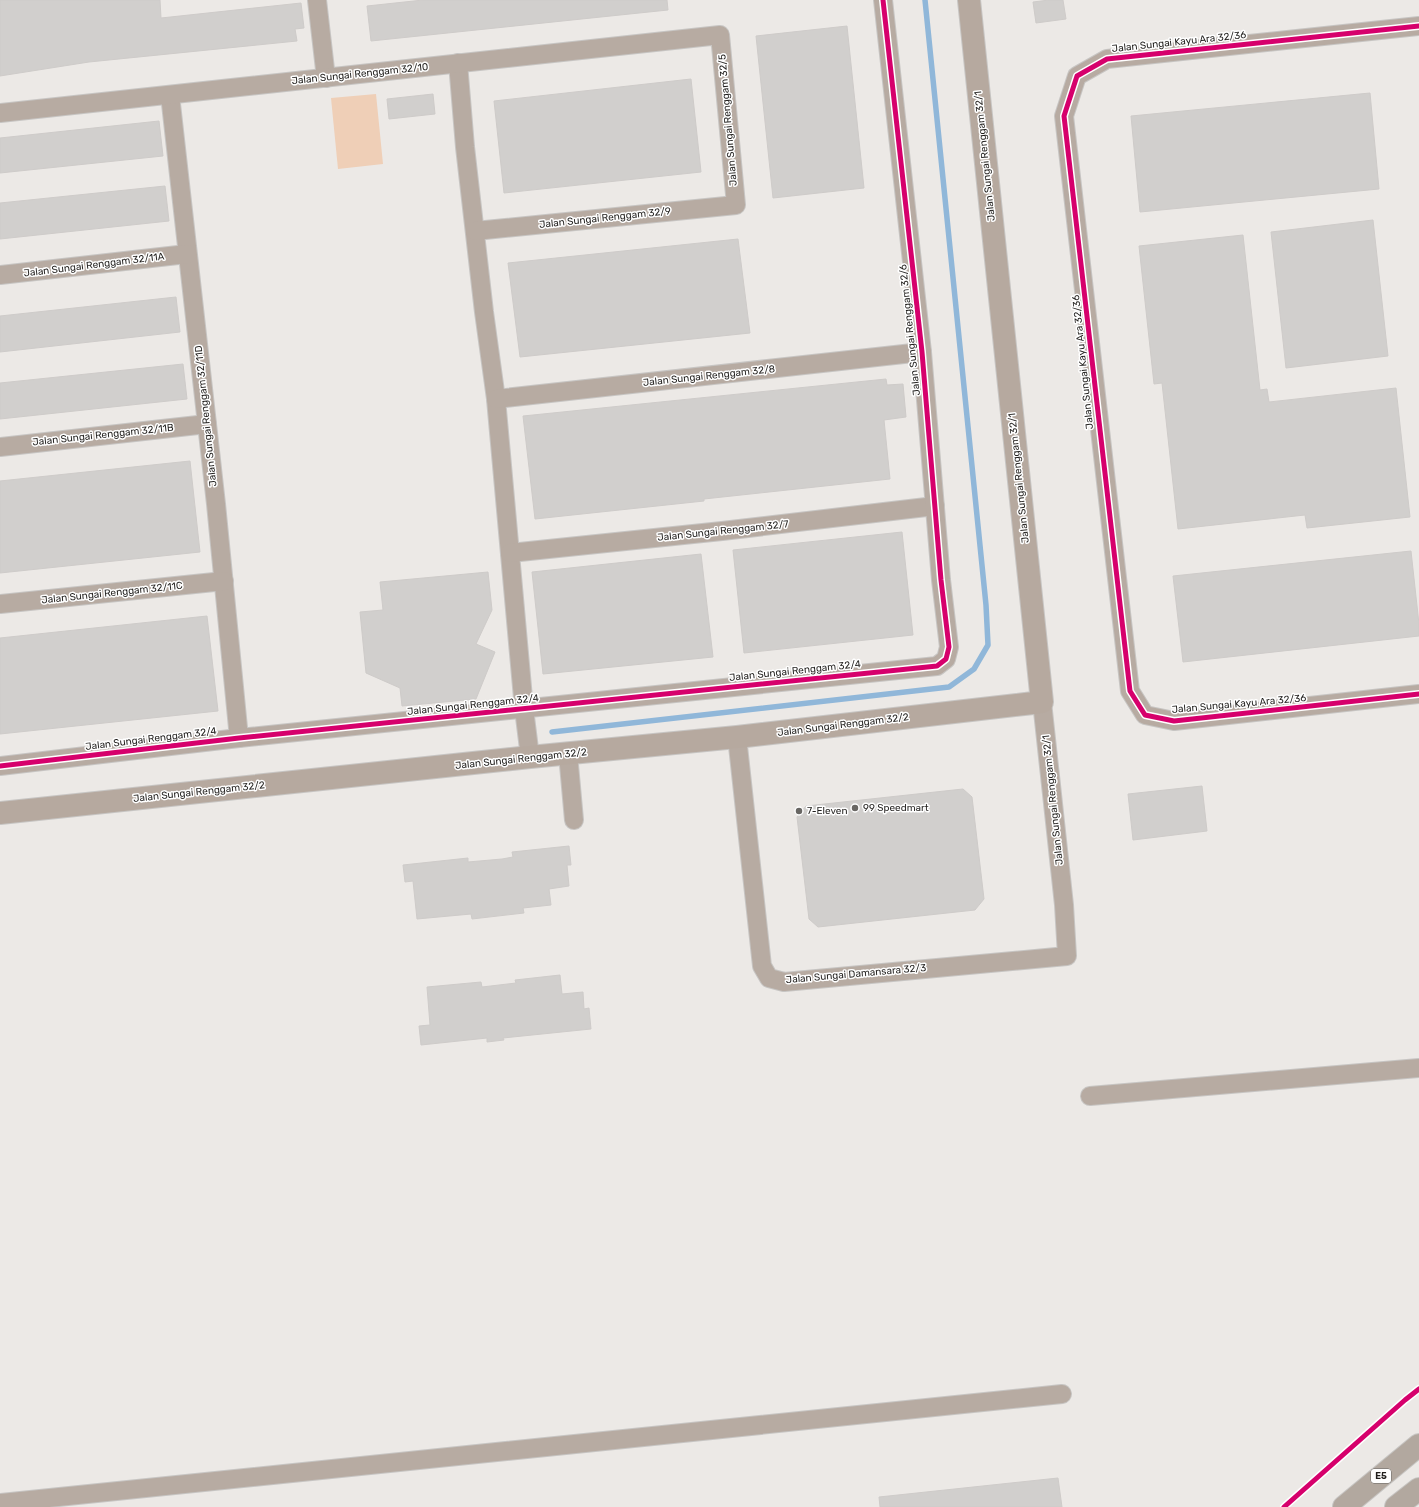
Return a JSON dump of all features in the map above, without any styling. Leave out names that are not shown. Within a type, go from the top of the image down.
[{"type":"highway","name":"E5","points":[[1344,1507],[1419,1445]]},
{"type":"highway","points":[[1396,1507],[1419,1489]]},
{"type":"street","points":[[317,0],[326,78]]},
{"type":"street","name":"Jalan Sungai Renggam 32/6","points":[[883,0],[922,352],[949,647],[946,659]]},
{"type":"street","name":"Jalan Sungai Renggam 32/1","points":[[969,0],[1064,905],[1067,956]]},
{"type":"street","name":"Jalan Sungai Kayu Ara 32/36","points":[[1419,26],[1107,59],[1077,76],[1064,116],[1130,691],[1144,714],[1174,721],[1419,694]]},
{"type":"street","name":"Jalan Sungai Renggam 32/10","points":[[0,113],[720,35]]},
{"type":"street","name":"Jalan Sungai Renggam 32/5","points":[[720,35],[736,205]]},
{"type":"street","points":[[458,63],[464,147],[496,399],[524,709],[530,757]]},
{"type":"street","name":"Jalan Sungai Renggam 32/11D","points":[[170,95],[224,581],[239,738]]},
{"type":"street","name":"Jalan Sungai Renggam 32/9","points":[[475,231],[736,205]]},
{"type":"street","name":"Jalan Sungai Renggam 32/11A","points":[[0,275],[187,254]]},
{"type":"street","name":"Jalan Sungai Renggam 32/8","points":[[496,399],[922,352]]},
{"type":"street","name":"Jalan Sungai Renggam 32/11B","points":[[0,447],[207,424]]},
{"type":"street","name":"Jalan Sungai Renggam 32/7","points":[[510,553],[715,532],[935,506]]},
{"type":"street","name":"Jalan Sungai Renggam 32/11C","points":[[0,604],[224,581]]},
{"type":"street","name":"Jalan Sungai Renggam 32/4","points":[[0,766],[239,738],[937,666],[946,659]]},
{"type":"street","name":"Jalan Sungai Renggam 32/2","points":[[0,814],[530,757],[737,737],[1042,702]]},
{"type":"street","name":"Jalan Sungai Damansara 32/3","points":[[737,737],[762,966],[769,978],[784,982],[1067,956]]},
{"type":"street","points":[[568,754],[574,820]]},
{"type":"street","points":[[1090,1096],[1419,1068]]},
{"type":"street","points":[[0,1503],[1062,1394]]},
{"type":"shaded area","points":[[376,94],[383,164],[338,169],[331,98]]},
{"type":"building","points":[[0,0],[160,0],[161,18],[301,3],[304,28],[295,29],[297,41],[89,62],[0,76]]},
{"type":"building","points":[[423,0],[667,0],[668,10],[371,41],[367,6]]},
{"type":"building","points":[[1063,0],[1066,19],[1036,23],[1033,2]]},
{"type":"building","points":[[847,26],[864,188],[773,198],[756,36]]},
{"type":"building","points":[[691,79],[701,172],[504,193],[494,101]]},
{"type":"building","points":[[1370,93],[1379,189],[1140,212],[1131,116]]},
{"type":"building","points":[[433,94],[435,114],[389,119],[387,99]]},
{"type":"building","points":[[159,121],[163,156],[0,173],[0,138]]},
{"type":"building","points":[[165,186],[169,221],[0,239],[0,203]]},
{"type":"building","points":[[1373,220],[1388,356],[1286,368],[1271,232]]},
{"type":"building","points":[[1243,235],[1260,390],[1267,389],[1269,402],[1396,388],[1410,517],[1307,528],[1305,515],[1178,529],[1162,383],[1154,384],[1139,246]]},
{"type":"building","points":[[738,239],[750,333],[520,357],[508,263]]},
{"type":"building","points":[[176,297],[180,332],[0,352],[0,316]]},
{"type":"building","points":[[183,364],[187,399],[0,419],[0,383]]},
{"type":"building","points":[[886,379],[887,385],[903,384],[906,417],[884,420],[890,479],[535,519],[523,416]]},
{"type":"building","points":[[190,461],[200,552],[0,573],[0,481]]},
{"type":"building","points":[[902,532],[913,635],[744,653],[733,550]]},
{"type":"building","points":[[1411,551],[1419,636],[1183,662],[1173,576]]},
{"type":"building","points":[[701,554],[713,657],[543,674],[532,572]]},
{"type":"building","points":[[488,572],[492,610],[476,644],[495,652],[476,699],[402,706],[400,688],[366,673],[360,612],[383,610],[380,582]]},
{"type":"building","points":[[207,616],[218,711],[0,734],[0,638]]},
{"type":"building","points":[[1202,786],[1207,831],[1133,840],[1128,794]]},
{"type":"building","points":[[963,789],[972,797],[984,899],[975,910],[818,927],[809,919],[797,817],[806,806]]},
{"type":"building","points":[[569,846],[571,865],[567,865],[569,886],[549,889],[551,905],[523,908],[524,913],[472,919],[471,914],[417,919],[413,881],[405,882],[403,865],[468,858],[468,862],[502,859],[513,857],[512,852]]},
{"type":"building","points":[[560,975],[562,994],[583,992],[584,1009],[589,1008],[591,1029],[503,1038],[504,1040],[487,1042],[487,1038],[421,1045],[419,1026],[430,1025],[427,987],[481,982],[482,987],[516,983],[515,980]]},
{"type":"building","points":[[1058,1478],[1062,1507],[880,1507],[879,1497]]},
{"type":"waterway","points":[[552,732],[949,687],[974,669],[988,645],[986,605],[925,0]]},
{"type":"cycle path","points":[[0,766],[239,738],[937,666],[946,659],[949,647],[941,580],[922,352],[883,0]]},
{"type":"cycle path","points":[[1419,26],[1107,59],[1077,76],[1064,116],[1130,691],[1145,715],[1174,721],[1419,694]]},
{"type":"cycle path","points":[[1284,1507],[1419,1389]]},
{"type":"place","name":"99 Speedmart","points":[[855,808]]},
{"type":"place","name":"7-Eleven","points":[[799,811]]}]
